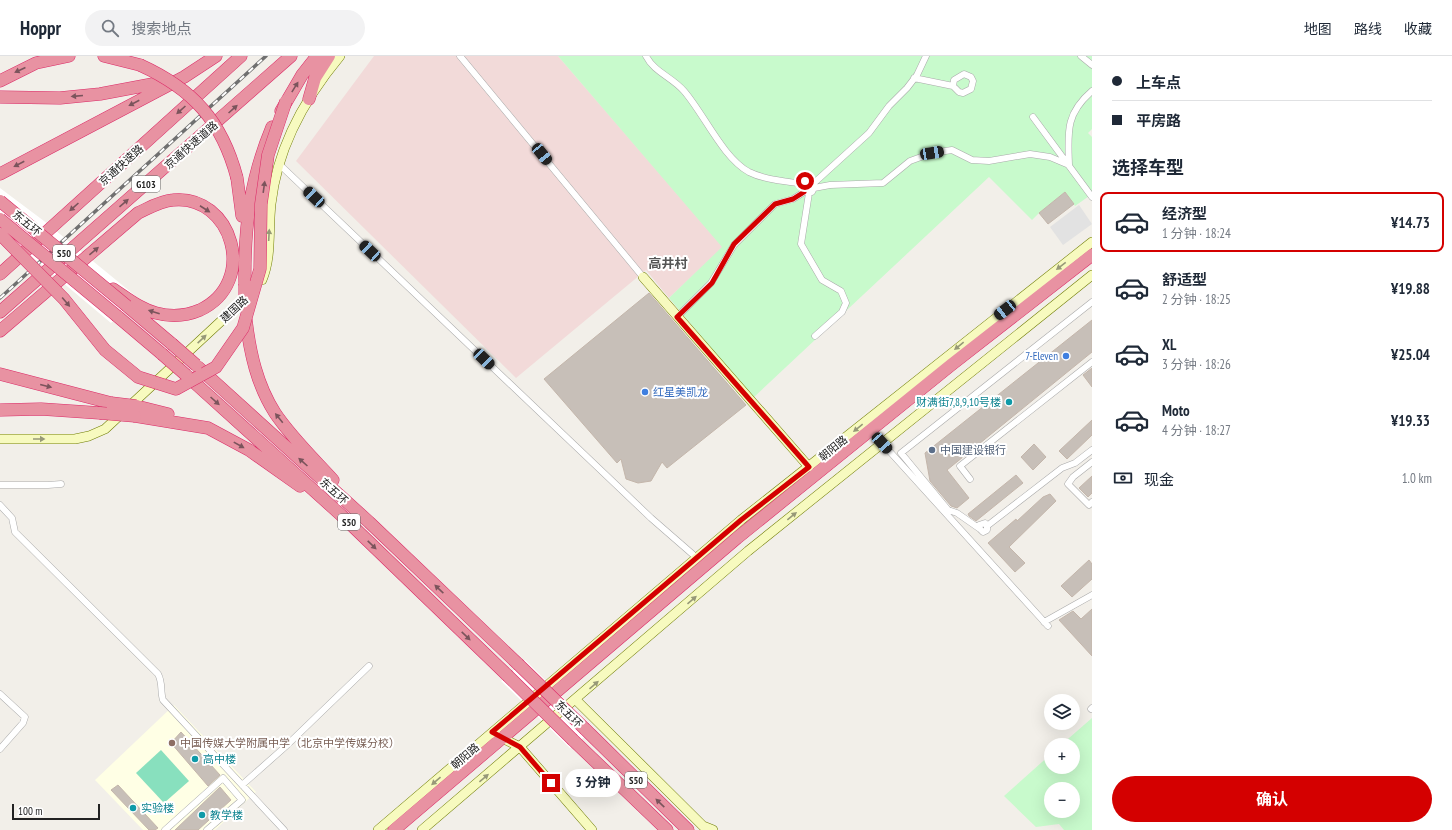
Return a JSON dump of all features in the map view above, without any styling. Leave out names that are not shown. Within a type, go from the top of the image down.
[{"type":"highway","points":[[0,81],[36,63],[69,56]]},
{"type":"highway","points":[[104,56],[140,65],[176,84],[208,114],[228,147],[237,178],[241,199],[245,251]]},
{"type":"highway","points":[[0,174],[184,77],[216,56]]},
{"type":"highway","name":"京通快速路","points":[[0,274],[241,56]]},
{"type":"highway","name":"京通快速道路","points":[[0,312],[291,56]]},
{"type":"highway","points":[[317,56],[286,101],[276,119],[258,164],[248,209],[245,251],[246,320],[250,356],[264,393],[275,414],[369,522]]},
{"type":"highway","points":[[309,99],[315,78],[329,56]]},
{"type":"highway","points":[[0,97],[60,98],[100,94],[184,77]]},
{"type":"highway","points":[[0,234],[64,299],[105,350],[138,377],[176,389],[216,368],[243,328],[260,269],[261,204],[268,155],[286,101]]},
{"type":"highway","points":[[0,331],[138,213],[156,204],[173,200],[190,201],[203,207],[214,215],[229,236],[234,260],[232,273],[227,286],[219,297],[207,306],[183,315],[170,316],[155,313],[130,304]]},
{"type":"highway","name":"东五环","points":[[0,201],[89,274],[130,304],[172,344],[369,522],[518,664],[688,830]]},
{"type":"highway","name":"东五环","points":[[0,219],[162,354],[341,515],[666,830]]},
{"type":"highway","name":"朝阳路","points":[[394,830],[737,538],[951,365],[1092,255]]},
{"type":"highway","name":"朝阳路","points":[[404,830],[501,738],[961,366],[1092,264]]},
{"type":"highway","points":[[4,375],[111,403],[135,411],[208,428],[250,450],[341,515]]},
{"type":"highway","points":[[0,410],[42,408],[100,413],[135,411]]},
{"type":"street","name":"建国路","points":[[0,439],[75,439],[89,436],[105,429],[253,291],[260,283],[268,260],[271,204],[279,164],[293,130],[309,99],[340,56]]},
{"type":"street","points":[[460,56],[677,317],[809,467]]},
{"type":"street","points":[[646,56],[650,65],[680,87],[689,97],[733,160],[749,172],[770,179],[803,184],[805,181],[814,185],[884,183],[910,161],[932,153],[952,150],[972,160],[989,161],[1030,154],[1050,157],[1069,165]]},
{"type":"street","points":[[677,317],[712,283],[734,244],[775,204],[793,199],[806,192],[812,192],[814,185],[869,133],[888,106],[914,78],[926,56]]},
{"type":"street","points":[[1081,56],[1092,65]]},
{"type":"street","points":[[914,78],[952,86]]},
{"type":"street","points":[[1069,165],[1068,136],[1071,120],[1076,107],[1092,91]]},
{"type":"street","points":[[1033,117],[1092,197]]},
{"type":"street","points":[[279,164],[651,518],[697,558]]},
{"type":"street","points":[[803,184],[802,188],[806,192],[801,244],[813,267],[822,280],[841,291],[846,303],[842,312],[815,336]]},
{"type":"street","name":"朝阳路","points":[[378,830],[501,738],[697,558],[1092,242]]},
{"type":"street","points":[[422,830],[576,700],[748,551],[1092,276]]},
{"type":"street","points":[[1092,302],[901,454],[948,510],[957,513],[983,532],[987,530],[987,526],[1062,468],[1075,463],[1092,450]]},
{"type":"street","points":[[970,479],[960,466],[1092,362]]},
{"type":"street","points":[[882,443],[1046,624],[1092,595]]},
{"type":"street","points":[[1092,462],[1068,484],[1089,505],[1092,502]]},
{"type":"street","points":[[0,485],[48,486],[61,484]]},
{"type":"street","points":[[1,507],[12,518],[15,532],[158,674],[162,681],[161,694],[163,700],[284,830]]},
{"type":"street","points":[[242,785],[285,747],[369,666]]},
{"type":"street","points":[[0,694],[25,717],[23,723],[0,749]]},
{"type":"street","points":[[576,700],[703,826],[713,830]]},
{"type":"street","points":[[501,738],[520,747],[592,830]]},
{"type":"street","points":[[165,830],[223,778],[242,800],[210,829]]},
{"type":"shaded area","points":[[374,56],[558,56],[723,247],[669,298],[646,270],[516,378],[296,161]]},
{"type":"shaded area","points":[[1079,205],[1092,224],[1063,245],[1050,227]]},
{"type":"shaded area","name":"中国传媒大学附属中学（北京中学传媒分校）","points":[[174,705],[256,792],[215,830],[143,830],[95,780]]},
{"type":"green space","points":[[558,56],[1092,56],[1092,129],[1088,133],[1092,137],[1092,194],[1075,206],[1065,192],[1032,220],[989,177],[753,398],[669,298],[722,247]]},
{"type":"green space","points":[[1092,718],[1092,830],[1064,830],[1059,824],[1036,827],[1004,796],[1044,760],[1044,774],[1080,774],[1080,738],[1069,738]]},
{"type":"green space","points":[[161,750],[189,781],[164,803],[136,773]]},
{"type":"pier","points":[[0,188],[44,221],[138,298],[111,323],[0,230]]},
{"type":"pier","points":[[525,660],[595,729],[570,748],[501,681]]},
{"type":"building","points":[[1065,192],[1074,204],[1048,224],[1039,213]]},
{"type":"building","name":"红星美凯龙","points":[[649,293],[746,405],[667,468],[662,462],[651,481],[638,483],[626,479],[621,459],[617,463],[544,379]]},
{"type":"building","name":"财满街7,8,9,10号楼","points":[[1092,320],[1092,352],[947,470],[969,498],[957,508],[951,506],[930,481],[925,453]]},
{"type":"building","points":[[1092,368],[1092,387],[1083,375]]},
{"type":"building","points":[[1092,420],[1092,435],[1067,459],[1059,451]]},
{"type":"building","points":[[1034,444],[1046,457],[1033,470],[1021,457]]},
{"type":"building","points":[[1016,475],[1023,483],[976,521],[969,516],[968,514]]},
{"type":"building","points":[[1092,476],[1092,493],[1088,497],[1079,488]]},
{"type":"building","points":[[1050,494],[1056,501],[1009,547],[1025,563],[1015,572],[988,543],[1016,519],[1017,521],[1043,497]]},
{"type":"building","points":[[1089,560],[1092,564],[1092,579],[1072,597],[1061,586]]},
{"type":"building","points":[[1092,609],[1092,656],[1059,620],[1073,611],[1081,619]]},
{"type":"building","name":"高中楼","points":[[181,732],[220,775],[208,786],[171,743]]},
{"type":"building","name":"实验楼","points":[[118,785],[158,828],[155,830],[149,830],[111,790]]},
{"type":"building","name":"教学楼","points":[[220,787],[231,800],[198,830],[175,830]]},
{"type":"railway","points":[[0,298],[266,56]]},
{"type":"place","name":"7-Eleven","points":[[1066,356]]},
{"type":"place","name":"红星美凯龙","points":[[645,392]]},
{"type":"place","name":"财满街7,8,9,10号楼","points":[[1009,402]]},
{"type":"place","name":"中国建设银行","points":[[932,450]]},
{"type":"place","name":"中国传媒大学附属中学（北京中学传媒分校）","points":[[172,743]]},
{"type":"place","name":"高中楼","points":[[195,759]]},
{"type":"place","name":"实验楼","points":[[133,808]]},
{"type":"place","name":"教学楼","points":[[202,815]]},
{"type":"district","name":"高井村","points":[[668,263]]},
{"type":"route","points":[[551,783],[520,747],[508,742],[492,732],[741,520],[809,467],[677,317],[712,283],[734,244],[775,204],[793,199],[804,192],[802,188],[805,181]]}]
